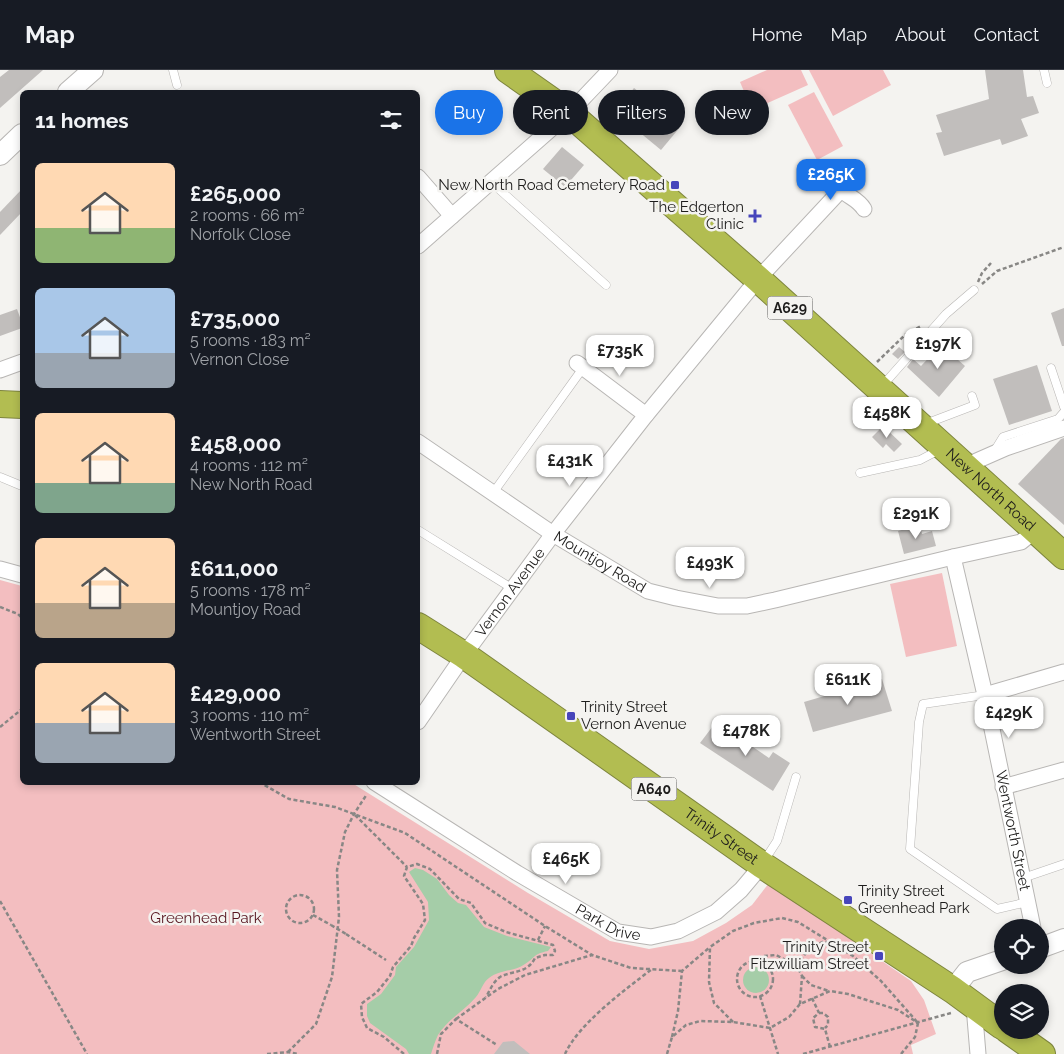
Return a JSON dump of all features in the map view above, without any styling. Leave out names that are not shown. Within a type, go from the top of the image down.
[{"type":"highway","name":"New North Road","points":[[508,70],[536,90]]},
{"type":"highway","name":"New North Road","points":[[588,130],[945,447],[1064,556]]},
{"type":"highway","points":[[0,404],[20,405]]},
{"type":"highway","name":"Trinity Street","points":[[420,627],[464,655],[762,864],[953,990],[994,1020]]},
{"type":"highway","points":[[1021,1039],[1042,1054]]},
{"type":"street","points":[[70,90],[93,70]]},
{"type":"street","points":[[588,93],[610,70]]},
{"type":"street","points":[[420,244],[544,135]]},
{"type":"street","points":[[0,155],[20,136]]},
{"type":"street","points":[[420,179],[452,216]]},
{"type":"street","name":"Vernon Avenue","points":[[420,717],[553,534],[646,414],[840,184],[847,195],[856,199],[864,209]]},
{"type":"street","points":[[0,370],[20,363]]},
{"type":"street","points":[[580,365],[646,414]]},
{"type":"street","points":[[965,466],[1064,428]]},
{"type":"street","name":"Mountjoy Road","points":[[420,443],[553,534],[648,591],[718,606],[747,606],[1021,542],[1036,530]]},
{"type":"street","name":"Wentworth Street","points":[[953,557],[1031,919]]},
{"type":"street","points":[[0,569],[20,574]]},
{"type":"street","points":[[984,694],[1064,672]]},
{"type":"street","points":[[1003,787],[1064,770]]},
{"type":"street","name":"Park Drive","points":[[377,785],[517,873],[618,932],[651,937],[678,931],[716,912],[727,903],[762,864]]},
{"type":"street","points":[[1049,945],[1064,939]]},
{"type":"street","points":[[953,990],[967,972],[994,963]]},
{"type":"street","points":[[974,1006],[978,1054]]},
{"type":"lane","points":[[173,70],[177,85]]},
{"type":"lane","points":[[1044,70],[1047,84]]},
{"type":"lane","points":[[491,182],[606,285]]},
{"type":"lane","points":[[880,389],[946,314],[974,290]]},
{"type":"lane","points":[[493,493],[580,365]]},
{"type":"lane","points":[[1052,368],[1064,407]]},
{"type":"lane","points":[[921,426],[975,405],[972,396]]},
{"type":"lane","points":[[993,454],[1003,437],[1058,419],[1064,412]]},
{"type":"lane","points":[[860,472],[920,460],[945,447]]},
{"type":"lane","points":[[0,477],[20,485]]},
{"type":"lane","points":[[420,531],[513,589]]},
{"type":"lane","points":[[984,694],[923,704],[919,722],[910,849],[997,909],[1028,902]]},
{"type":"lane","points":[[762,864],[777,840],[796,777]]},
{"type":"lane","points":[[1023,878],[1064,864]]},
{"type":"path","points":[[974,290],[982,273],[991,263]]},
{"type":"path","points":[[0,607],[20,616]]},
{"type":"path","points":[[0,727],[20,711]]},
{"type":"path","points":[[264,785],[289,799],[336,807],[405,833],[592,955],[631,968],[682,971]]},
{"type":"path","points":[[288,1052],[316,1024],[332,977],[339,917],[337,870],[346,832],[354,814],[373,785]]},
{"type":"path","points":[[354,814],[407,867]]},
{"type":"path","points":[[407,867],[417,864],[430,869],[459,900],[471,903],[485,923],[506,932],[553,945],[555,951],[552,955],[535,958],[532,966],[502,976],[494,982],[486,997]]},
{"type":"path","points":[[404,1054],[384,1037],[367,1028],[362,1017],[361,1004],[377,992],[390,976],[392,967],[411,946],[425,920],[423,904],[404,876],[407,867]]},
{"type":"path","points":[[294,897],[306,897],[314,907],[312,915],[306,922],[296,922],[287,913],[288,903],[294,897]]},
{"type":"path","points":[[0,901],[88,1054]]},
{"type":"path","points":[[312,915],[386,960]]},
{"type":"path","points":[[667,1054],[678,1011],[682,971],[710,947],[733,931],[754,922],[782,918],[798,922],[853,956],[881,981],[918,1023]]},
{"type":"path","points":[[538,940],[546,926]]},
{"type":"path","points":[[797,966],[802,956],[824,941],[835,946]]},
{"type":"path","points":[[710,947],[709,982],[714,1003],[733,1022]]},
{"type":"path","points":[[438,1054],[441,1034],[456,1019],[498,989],[525,975],[592,955]]},
{"type":"path","points":[[749,962],[765,964],[773,979],[770,990],[754,997],[743,992],[738,982],[740,970],[749,962],[762,956],[776,955],[797,966],[802,976],[811,985],[848,994],[898,1010],[918,1023]]},
{"type":"path","points":[[565,1054],[570,1043],[600,1012],[652,969]]},
{"type":"path","points":[[800,1004],[802,976]]},
{"type":"path","points":[[672,1037],[686,1026],[700,1021],[733,1022],[770,1028],[789,1017],[800,1004],[830,991]]},
{"type":"path","points":[[760,996],[778,1054]]},
{"type":"path","points":[[812,998],[819,1013]]},
{"type":"path","points":[[804,1054],[974,1006]]},
{"type":"path","points":[[825,1029],[815,1027],[813,1022],[813,1018],[819,1013],[827,1014],[828,1017],[828,1026],[825,1029],[830,1047]]},
{"type":"path","points":[[456,1019],[497,1045]]},
{"type":"path","points":[[901,1054],[915,1038],[918,1023]]},
{"type":"path","points":[[267,1054],[288,1052],[298,1054]]},
{"type":"green space","points":[[767,70],[801,70],[808,85],[769,102],[769,90],[743,90],[740,82]]},
{"type":"green space","points":[[809,70],[883,70],[891,85],[833,116]]},
{"type":"green space","points":[[814,92],[843,146],[817,160],[788,105]]},
{"type":"green space","points":[[942,573],[957,646],[906,657],[890,584]]},
{"type":"green space","name":"Greenhead Park","points":[[0,580],[20,585],[20,785],[355,785],[528,893],[610,941],[649,949],[693,941],[726,923],[752,905],[769,883],[911,981],[924,1000],[936,1034],[911,1045],[913,1054],[0,1054]]},
{"type":"shaded area","points":[[415,868],[423,870],[437,879],[449,895],[458,903],[466,905],[484,927],[507,936],[551,947],[548,951],[537,955],[521,967],[498,973],[487,980],[476,997],[442,1030],[437,1037],[431,1054],[409,1054],[406,1049],[370,1023],[367,1016],[367,1004],[381,994],[395,975],[396,967],[414,947],[429,920],[428,902],[409,872]]},
{"type":"shaded area","points":[[756,967],[765,971],[769,980],[765,989],[756,993],[747,989],[743,980],[747,971]]},
{"type":"building","points":[[9,70],[43,70],[0,108],[0,77]]},
{"type":"building","points":[[985,70],[1023,70],[1027,97],[1033,96],[1039,113],[1021,119],[1028,136],[1002,145],[1000,139],[944,156],[936,133],[942,132],[936,115],[989,99]]},
{"type":"building","points":[[643,135],[674,135],[661,150]]},
{"type":"building","points":[[562,147],[584,165],[565,187],[543,169]]},
{"type":"building","points":[[20,191],[20,214],[0,235],[0,212]]},
{"type":"building","points":[[1064,308],[1064,346],[1062,346],[1051,313]]},
{"type":"building","points":[[17,309],[20,317],[20,329],[0,336],[0,315]]},
{"type":"building","points":[[941,345],[965,366],[939,397],[907,367],[913,359],[921,366]]},
{"type":"building","points":[[899,347],[905,352],[898,359],[892,354]]},
{"type":"building","points":[[1037,365],[1052,411],[1009,425],[993,379]]},
{"type":"building","points":[[883,426],[902,444],[894,452],[886,444],[883,448],[872,437]]},
{"type":"building","points":[[1064,438],[1064,525],[1018,484]]},
{"type":"building","points":[[920,525],[922,534],[932,531],[936,546],[904,554],[898,531]]},
{"type":"building","points":[[882,679],[892,711],[813,732],[804,702]]},
{"type":"building","points":[[716,722],[769,758],[773,752],[790,763],[773,791],[700,743]]},
{"type":"building","points":[[514,1041],[530,1054],[494,1054],[503,1042]]},
{"type":"place","name":"New North Road Cemetery Road","points":[[675,185]]},
{"type":"place","name":"The Edgerton Clinic","points":[[755,216]]},
{"type":"place","name":"Trinity Street Vernon Avenue","points":[[571,716]]},
{"type":"place","name":"Trinity Street Greenhead Park","points":[[848,900]]},
{"type":"place","name":"Trinity Street Fitzwilliam Street","points":[[879,956]]}]
